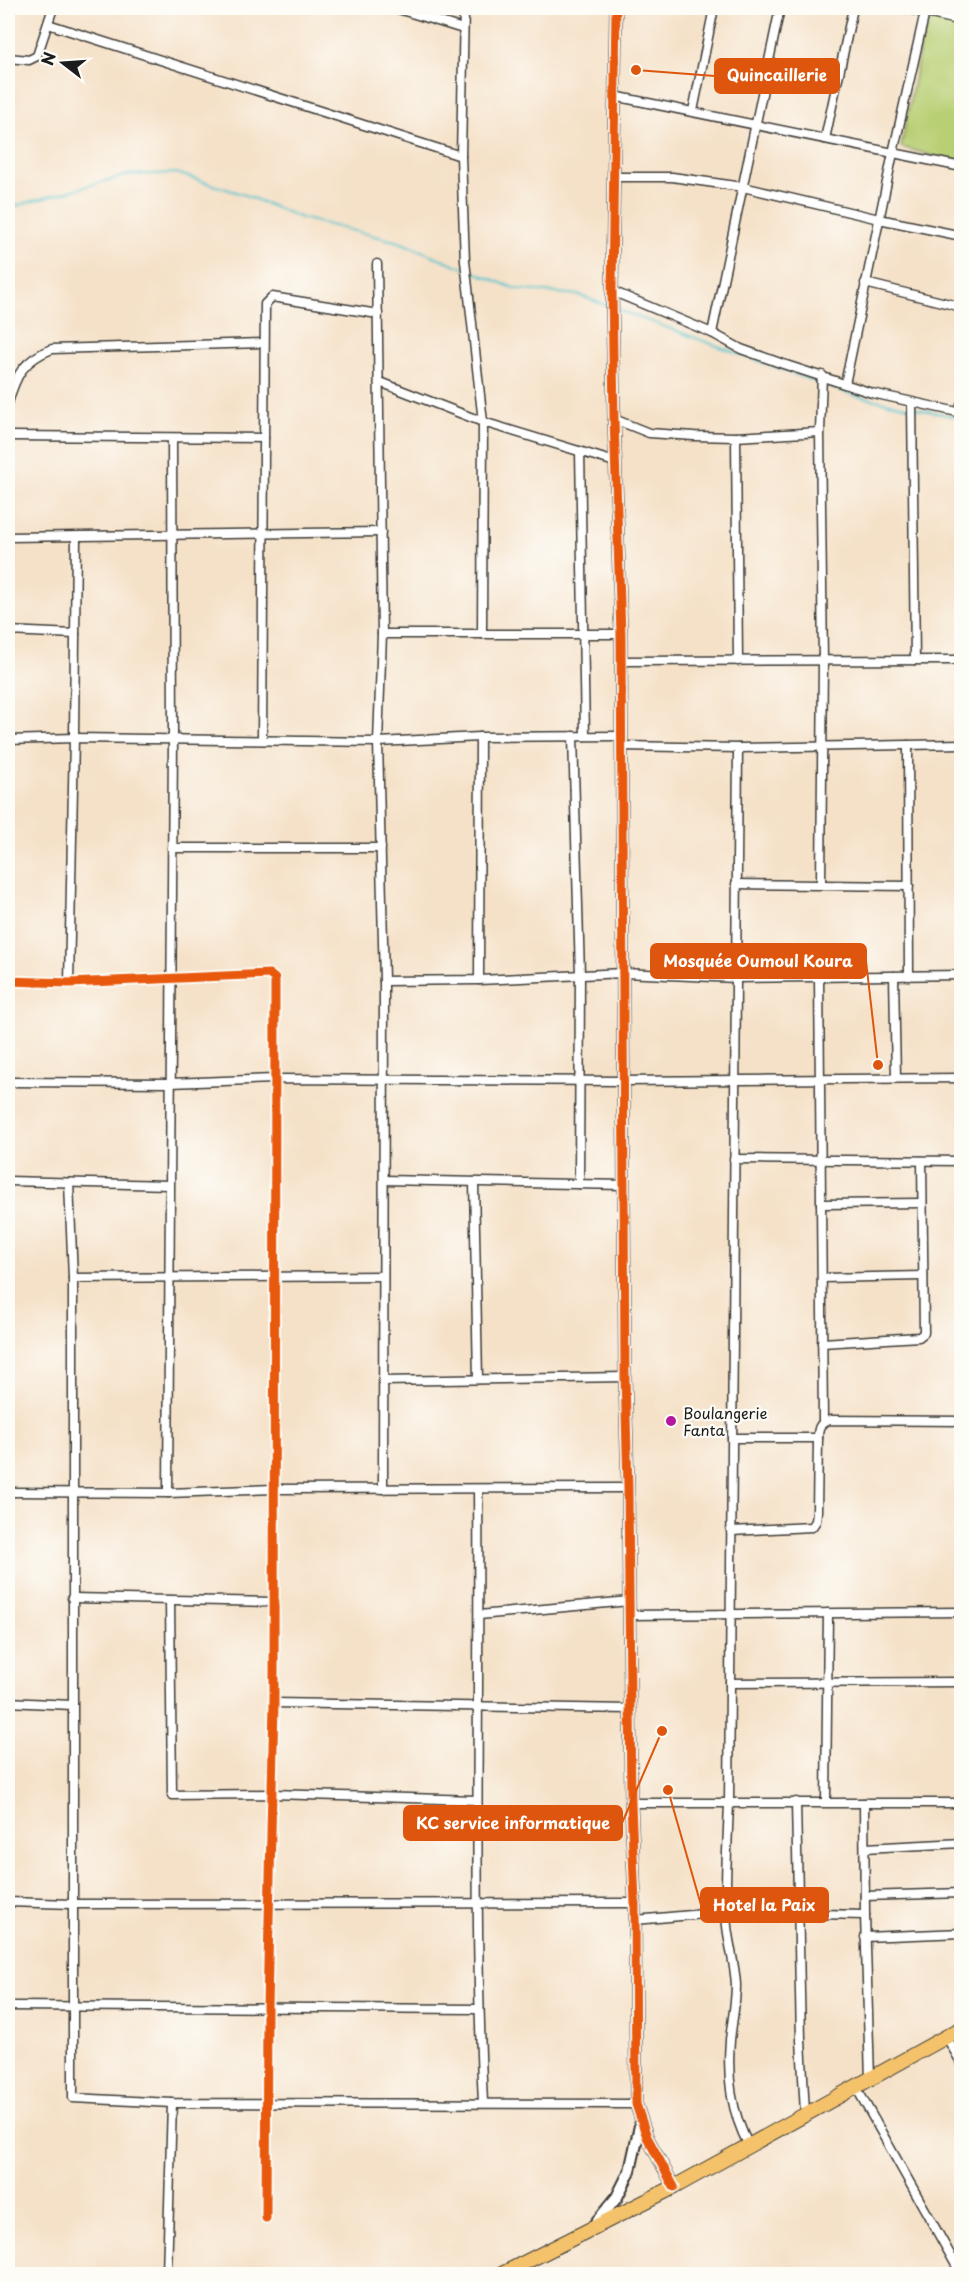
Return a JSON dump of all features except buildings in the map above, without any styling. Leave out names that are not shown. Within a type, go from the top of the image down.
[{"type":"main road","points":[[502,2274],[674,2187],[962,2028]]},
{"type":"street","points":[[8,57],[29,60],[37,56],[53,8]]},
{"type":"street","points":[[395,8],[463,29]]},
{"type":"street","points":[[464,8],[461,156],[465,261],[483,422],[482,634]]},
{"type":"street","points":[[616,8],[612,291],[621,634],[623,1185],[631,1803],[635,1903],[636,2104],[654,2153],[674,2187]]},
{"type":"street","points":[[693,111],[714,8]]},
{"type":"street","points":[[712,333],[780,8]]},
{"type":"street","points":[[825,139],[853,8]]},
{"type":"street","points":[[904,8],[962,21]]},
{"type":"street","points":[[845,384],[925,12]]},
{"type":"street","points":[[48,24],[461,156]]},
{"type":"street","points":[[614,96],[962,167]]},
{"type":"street","points":[[614,177],[672,177],[743,187],[962,236]]},
{"type":"street","points":[[377,264],[382,634],[378,742],[384,981],[383,1489]]},
{"type":"street","points":[[865,283],[962,307]]},
{"type":"street","points":[[612,291],[712,333],[741,349],[872,393],[960,413],[962,402]]},
{"type":"street","points":[[262,740],[265,304],[272,297],[378,314]]},
{"type":"street","points":[[8,403],[23,366],[36,355],[52,349],[264,343]]},
{"type":"street","points":[[821,884],[820,432],[822,375]]},
{"type":"street","points":[[380,382],[483,422],[615,462]]},
{"type":"street","points":[[912,403],[915,660]]},
{"type":"street","points":[[614,418],[648,433],[736,437],[820,432]]},
{"type":"street","points":[[8,436],[264,438]]},
{"type":"street","points":[[736,437],[738,661]]},
{"type":"street","points":[[168,1493],[173,739],[172,438]]},
{"type":"street","points":[[580,451],[585,736]]},
{"type":"street","points":[[8,537],[381,532]]},
{"type":"street","points":[[69,982],[76,537]]},
{"type":"street","points":[[8,631],[75,634]]},
{"type":"street","points":[[382,634],[621,634]]},
{"type":"street","points":[[621,661],[962,660]]},
{"type":"street","points":[[573,736],[580,974],[579,1184]]},
{"type":"street","points":[[8,740],[74,738],[378,742],[480,737],[585,736],[622,741],[738,748],[962,744]]},
{"type":"street","points":[[479,980],[480,737]]},
{"type":"street","points":[[908,745],[909,976]]},
{"type":"street","points":[[738,748],[729,1802],[726,1912],[728,1940],[736,1981],[729,2057],[732,2101],[738,2126],[749,2146]]},
{"type":"street","points":[[172,848],[381,848]]},
{"type":"street","points":[[736,884],[909,886]]},
{"type":"street","points":[[384,981],[479,980],[623,973],[736,978],[962,975]]},
{"type":"street","points":[[8,981],[69,982],[269,974],[275,979],[274,1702],[267,2007],[266,2218]]},
{"type":"street","points":[[894,976],[896,1078]]},
{"type":"street","points":[[731,1531],[812,1527],[816,1521],[818,1430],[823,1422],[819,977]]},
{"type":"street","points":[[8,1082],[170,1083],[274,1079],[623,1081],[962,1078]]},
{"type":"street","points":[[734,1159],[962,1161]]},
{"type":"street","points":[[822,1343],[919,1337],[924,1333],[922,1161]]},
{"type":"street","points":[[384,1180],[623,1185]]},
{"type":"street","points":[[8,1181],[169,1185]]},
{"type":"street","points":[[474,1182],[478,1379]]},
{"type":"street","points":[[69,1183],[73,1278],[74,2098],[172,2103],[636,2104]]},
{"type":"street","points":[[821,1204],[922,1203]]},
{"type":"street","points":[[73,1278],[383,1276]]},
{"type":"street","points":[[822,1278],[923,1276]]},
{"type":"street","points":[[383,1381],[625,1377]]},
{"type":"street","points":[[823,1422],[962,1421]]},
{"type":"street","points":[[732,1438],[818,1438]]},
{"type":"street","points":[[8,1492],[168,1493],[274,1489],[628,1488]]},
{"type":"street","points":[[478,1489],[479,1615],[476,1800],[478,2009],[483,2102]]},
{"type":"street","points":[[72,1598],[274,1602]]},
{"type":"street","points":[[170,1600],[172,1795],[272,1794],[476,1800]]},
{"type":"street","points":[[479,1615],[629,1601]]},
{"type":"street","points":[[630,1616],[962,1612]]},
{"type":"street","points":[[826,1802],[828,1613]]},
{"type":"street","points":[[730,1683],[962,1682]]},
{"type":"street","points":[[8,1702],[72,1705]]},
{"type":"street","points":[[274,1702],[630,1709]]},
{"type":"street","points":[[796,1802],[797,1914],[805,2113]]},
{"type":"street","points":[[631,1803],[962,1803]]},
{"type":"street","points":[[864,1803],[865,1936],[870,2079]]},
{"type":"street","points":[[865,1848],[962,1843]]},
{"type":"street","points":[[865,1896],[962,1893]]},
{"type":"street","points":[[8,1902],[72,1904],[635,1903]]},
{"type":"street","points":[[634,1920],[726,1912],[865,1914]]},
{"type":"street","points":[[865,1936],[962,1933]]},
{"type":"street","points":[[8,2006],[478,2009]]},
{"type":"street","points":[[946,2036],[962,2064]]},
{"type":"street","points":[[856,2087],[962,2274]]},
{"type":"street","points":[[167,2274],[172,2103]]},
{"type":"street","points":[[591,2230],[617,2197],[630,2171],[641,2119]]},
{"type":"green space","points":[[930,20],[961,25],[961,160],[945,159],[901,147],[920,48]]},
{"type":"waterway","points":[[8,208],[128,175],[176,173],[245,195],[301,218],[399,242],[464,268]]},
{"type":"waterway","points":[[469,270],[516,289],[578,295],[608,306]]},
{"type":"waterway","points":[[616,309],[819,383]]},
{"type":"waterway","points":[[825,385],[856,396],[909,407]]},
{"type":"waterway","points":[[914,408],[962,418]]},
{"type":"cycle path","points":[[616,8],[612,291],[621,634],[625,1377],[631,1803],[635,1903],[636,2104],[647,2137],[674,2187]]},
{"type":"cycle path","points":[[8,981],[69,983],[269,974],[275,979],[274,1703],[267,2007],[266,2218]]},
{"type":"place","name":"Quincaillerie","points":[[636,70]]},
{"type":"place","name":"Mosquée Oumoul Koura","points":[[878,1065]]},
{"type":"place","name":"Boulangerie Fanta","points":[[671,1421]]},
{"type":"place","name":"KC service informatique","points":[[662,1731]]},
{"type":"place","name":"Hotel la Paix","points":[[668,1790]]}]
